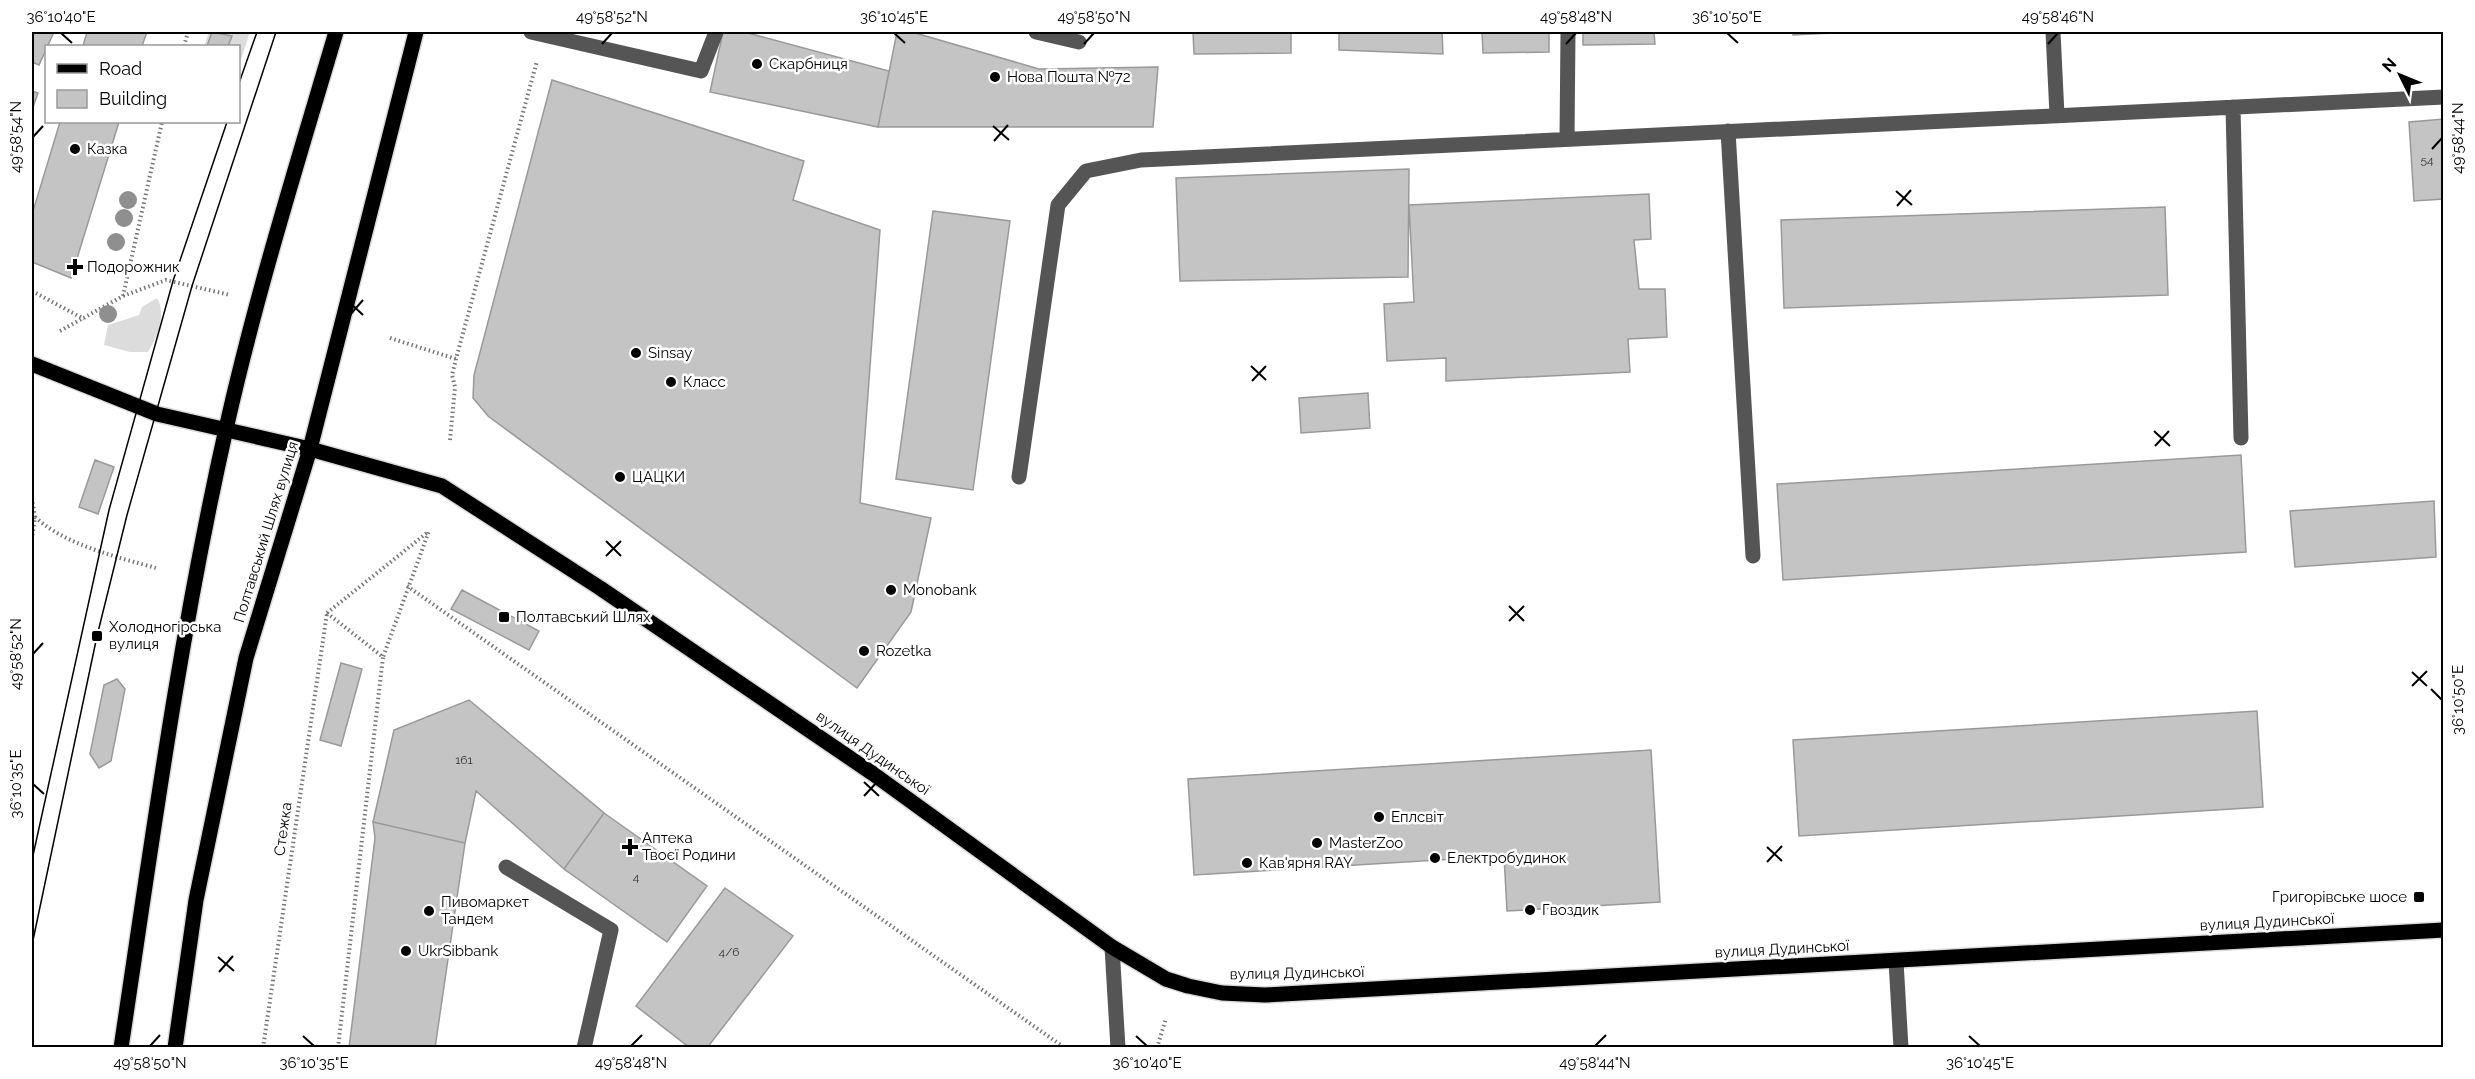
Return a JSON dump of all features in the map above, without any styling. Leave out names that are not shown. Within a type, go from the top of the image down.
[{"type":"main road","points":[[121,1047],[171,714],[195,578],[226,430],[256,302],[336,32]]},
{"type":"main road","name":"Полтавський Шлях вулиця","points":[[175,1047],[196,900],[246,658],[310,448],[416,32]]},
{"type":"main road","points":[[32,364],[157,414],[310,448]]},
{"type":"main road","name":"вулиця Дудинської","points":[[310,448],[442,486],[600,588],[872,773],[1112,947],[1177,982],[1222,993],[1265,995],[2444,930]]},
{"type":"street","points":[[538,33],[701,71],[716,32]]},
{"type":"street","points":[[1036,32],[1079,42]]},
{"type":"street","points":[[1567,139],[1568,32]]},
{"type":"street","points":[[2053,32],[2057,116]]},
{"type":"street","points":[[1019,477],[1058,205],[1086,171],[1141,160],[2444,97]]},
{"type":"street","points":[[2234,107],[2241,438]]},
{"type":"street","points":[[1728,131],[1753,556]]},
{"type":"street","points":[[506,867],[610,930],[584,1047]]},
{"type":"street","points":[[1112,947],[1118,1047]]},
{"type":"street","points":[[1896,961],[1902,1047]]},
{"type":"path","points":[[450,440],[455,387],[452,375],[538,33]]},
{"type":"path","points":[[123,296],[162,123]]},
{"type":"path","points":[[60,331],[84,320],[123,296],[166,280],[230,295]]},
{"type":"path","points":[[32,291],[84,320]]},
{"type":"path","points":[[390,338],[456,359]]},
{"type":"path","points":[[32,498],[32,539]]},
{"type":"path","points":[[33,515],[98,552],[156,568]]},
{"type":"path","points":[[338,1047],[383,657],[407,586],[429,531],[327,613],[383,657]]},
{"type":"path","points":[[407,586],[1065,1047]]},
{"type":"path","name":"Стежка","points":[[263,1047],[327,613]]},
{"type":"path","points":[[1157,1047],[1166,1018]]},
{"type":"shaded area","points":[[209,32],[250,32],[240,62],[240,45],[204,45]]},
{"type":"shaded area","points":[[157,298],[161,318],[155,339],[148,352],[130,352],[104,345],[108,325],[139,315],[142,307]]},
{"type":"building","points":[[32,32],[54,32],[48,45],[45,45],[45,52],[39,65],[32,62]]},
{"type":"building","points":[[87,32],[147,32],[142,45],[83,45]]},
{"type":"building","points":[[212,32],[232,36],[228,45],[207,45]]},
{"type":"building","points":[[723,32],[744,32],[889,71],[878,127],[710,92]]},
{"type":"building","points":[[897,32],[912,32],[1039,69],[1158,67],[1153,127],[878,127]]},
{"type":"building","points":[[1193,32],[1291,32],[1291,53],[1194,54]]},
{"type":"building","points":[[1339,32],[1442,32],[1443,54],[1339,50]]},
{"type":"building","points":[[1482,32],[1549,32],[1549,52],[1483,53]]},
{"type":"building","points":[[1583,32],[1654,32],[1655,44],[1583,45]]},
{"type":"building","points":[[1793,32],[1853,32],[1793,35]]},
{"type":"building","name":"Класс","points":[[552,80],[804,161],[793,200],[880,230],[860,503],[931,518],[911,612],[857,688],[488,416],[473,398],[474,375]]},
{"type":"building","points":[[32,91],[38,93],[32,110]]},
{"type":"building","points":[[2444,119],[2444,199],[2414,201],[2409,122]]},
{"type":"building","points":[[60,123],[119,123],[71,278],[32,262],[32,207],[34,208]]},
{"type":"building","points":[[1409,169],[1408,277],[1180,281],[1176,178]]},
{"type":"building","points":[[1649,194],[1651,239],[1634,240],[1639,289],[1665,289],[1667,337],[1628,339],[1630,372],[1446,381],[1446,358],[1387,361],[1384,304],[1414,302],[1409,205]]},
{"type":"building","points":[[2165,207],[2168,295],[1784,308],[1781,220]]},
{"type":"building","points":[[933,211],[1010,221],[973,490],[896,479]]},
{"type":"building","points":[[1368,393],[1370,428],[1301,433],[1299,398]]},
{"type":"building","points":[[2241,455],[2246,552],[1783,580],[1777,484]]},
{"type":"building","points":[[95,460],[114,467],[98,514],[79,507]]},
{"type":"building","points":[[2434,501],[2436,557],[2295,567],[2290,511]]},
{"type":"building","points":[[462,590],[539,631],[529,650],[451,609]]},
{"type":"building","points":[[341,663],[362,669],[341,746],[320,740]]},
{"type":"building","points":[[117,679],[125,689],[111,761],[99,768],[90,754],[104,685]]},
{"type":"building","points":[[469,700],[604,813],[564,869],[476,791],[465,843],[373,822],[394,730]]},
{"type":"building","points":[[2257,711],[2263,807],[1799,836],[1793,740]]},
{"type":"building","points":[[1651,750],[1660,902],[1507,911],[1504,856],[1194,875],[1188,779]]},
{"type":"building","points":[[604,813],[707,886],[667,942],[564,869]]},
{"type":"building","points":[[373,822],[465,843],[435,1048],[349,1048],[375,838]]},
{"type":"building","points":[[725,888],[793,936],[707,1048],[690,1048],[636,1006]]},
{"type":"tram line","points":[[240,80],[257,32]]},
{"type":"tram line","points":[[32,945],[97,636],[127,515],[192,286],[276,32]]},
{"type":"tram line","points":[[32,860],[109,510],[173,281],[227,123]]},
{"type":"place","name":"Скарбниця","points":[[757,64]]},
{"type":"place","name":"Нова Пошта №72","points":[[995,77]]},
{"type":"place","name":"Казка","points":[[75,149]]},
{"type":"place","name":"Подорожник","points":[[75,267]]},
{"type":"place","name":"Sinsay","points":[[636,353]]},
{"type":"place","name":"Класс","points":[[671,382]]},
{"type":"place","name":"ЦАЦКИ","points":[[620,477]]},
{"type":"place","name":"Monobank","points":[[891,590]]},
{"type":"place","name":"Полтавський Шлях","points":[[504,617]]},
{"type":"place","name":"Холодногірська вулиця","points":[[97,636]]},
{"type":"place","name":"Rozetka","points":[[864,651]]},
{"type":"place","name":"Еплсвіт","points":[[1379,817]]},
{"type":"place","name":"MasterZoo","points":[[1317,843]]},
{"type":"place","name":"Аптека Твоєї Родини","points":[[630,847]]},
{"type":"place","name":"Електробудинок","points":[[1435,858]]},
{"type":"place","name":"Кав'ярня RAY","points":[[1247,863]]},
{"type":"place","name":"Григорівське шосе","points":[[2419,897]]},
{"type":"place","name":"Гвоздик","points":[[1530,910]]},
{"type":"place","name":"Пивомаркет Тандем","points":[[429,911]]},
{"type":"place","name":"UkrSibbank","points":[[406,951]]}]
